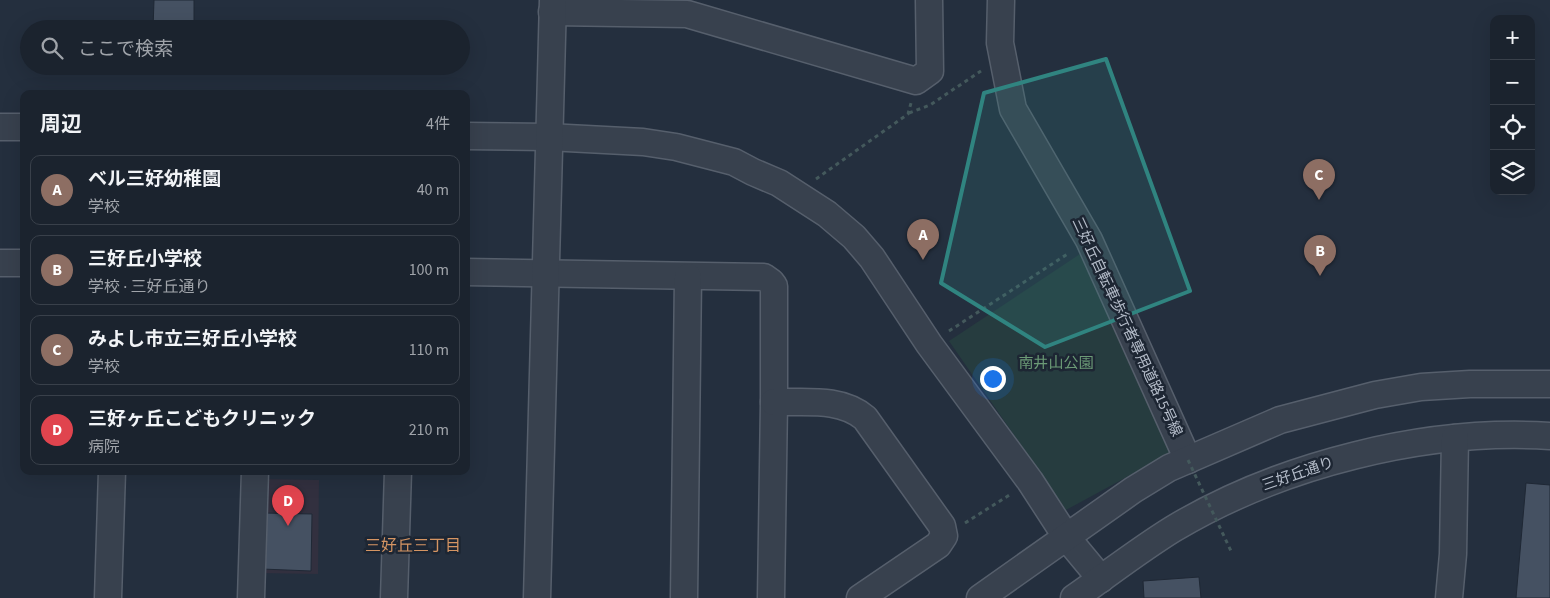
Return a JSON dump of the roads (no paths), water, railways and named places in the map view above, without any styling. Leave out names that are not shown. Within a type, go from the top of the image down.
[{"type":"street","points":[[537,598],[553,6],[687,14],[916,81],[930,71],[929,0]]},
{"type":"street","name":"三好丘自転車歩行者専用道路15号線","points":[[1001,0],[1000,43],[1012,108],[1090,240],[1188,460]]},
{"type":"street","points":[[0,127],[20,128]]},
{"type":"street","points":[[470,136],[548,137],[643,142],[694,150],[734,162],[779,183],[828,214],[854,237],[889,281],[929,344],[1030,482],[1067,538],[1101,579]]},
{"type":"street","points":[[0,263],[20,263]]},
{"type":"street","points":[[470,272],[764,277],[771,282],[774,286],[771,598]]},
{"type":"street","points":[[684,598],[688,276]]},
{"type":"street","points":[[980,598],[1168,468],[1227,441],[1280,420],[1375,395],[1421,387],[1460,384],[1550,384]]},
{"type":"street","points":[[774,402],[833,403],[856,410],[864,418],[942,526],[944,536],[938,545],[860,598]]},
{"type":"street","name":"三好丘通り","points":[[1074,598],[1174,529],[1236,496],[1325,464],[1385,449],[1455,438],[1502,434],[1550,436]]},
{"type":"street","points":[[1449,598],[1455,438]]},
{"type":"street","points":[[108,598],[112,475]]},
{"type":"street","points":[[252,598],[255,475]]},
{"type":"street","points":[[394,598],[398,475]]},
{"type":"place","name":"みよし市立三好丘小学校","points":[[1319,200]]},
{"type":"place","name":"ベル三好幼稚園","points":[[923,260]]},
{"type":"place","name":"三好丘小学校","points":[[1320,276]]},
{"type":"place","name":"三好ヶ丘こどもクリニック","points":[[288,526]]},
{"type":"district","name":"三好丘三丁目","points":[[413,546]]},
{"type":"park label","name":"南井山公園","points":[[1056,363]]}]
